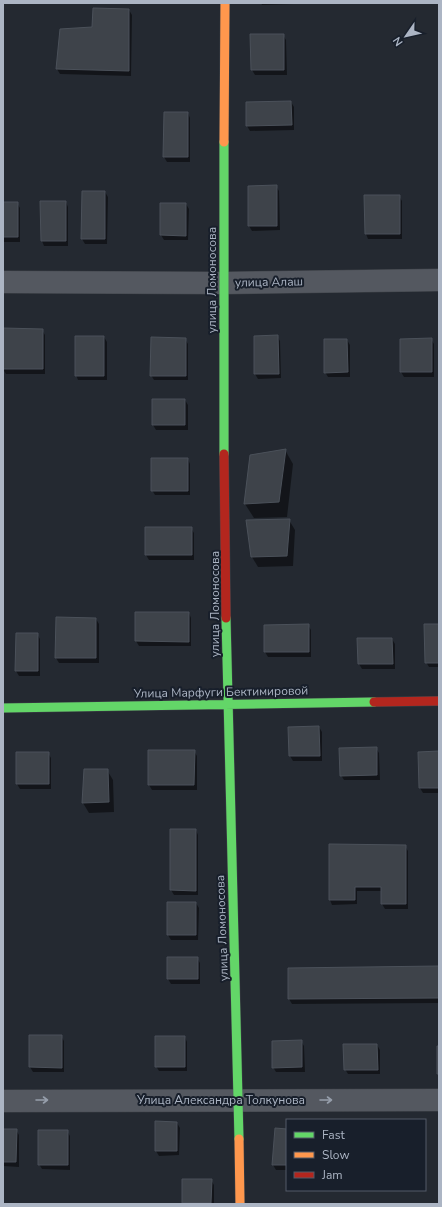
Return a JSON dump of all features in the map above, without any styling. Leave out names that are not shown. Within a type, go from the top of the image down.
[{"type":"street","name":"улица Ломоносова","points":[[225,3],[224,282],[227,704],[240,1099],[240,1204]]},
{"type":"street","name":"улица Алаш","points":[[3,282],[439,280]]},
{"type":"street","name":"Улица Марфуги Бектимировой","points":[[3,708],[439,701]]},
{"type":"street","name":"Улица Александра Толкунова","points":[[3,1100],[439,1100]]},
{"type":"building","points":[[93,8],[129,9],[129,71],[56,69],[60,29],[92,27]]},
{"type":"building","points":[[250,34],[284,34],[284,70],[251,70]]},
{"type":"building","points":[[291,101],[292,125],[246,126],[246,102]]},
{"type":"building","points":[[164,112],[188,112],[188,157],[163,157]]},
{"type":"building","points":[[277,185],[277,226],[248,226],[248,186]]},
{"type":"building","points":[[82,191],[105,191],[105,239],[81,239]]},
{"type":"building","points":[[364,195],[400,195],[400,234],[365,234]]},
{"type":"building","points":[[40,201],[66,201],[66,241],[41,241]]},
{"type":"building","points":[[3,202],[18,202],[18,237],[3,237]]},
{"type":"building","points":[[160,203],[186,203],[186,236],[160,235]]},
{"type":"building","points":[[3,328],[43,329],[43,369],[3,369]]},
{"type":"building","points":[[278,335],[279,374],[254,374],[254,336]]},
{"type":"building","points":[[75,336],[104,336],[104,376],[75,376]]},
{"type":"building","points":[[151,337],[186,338],[186,376],[150,376]]},
{"type":"building","points":[[432,338],[432,372],[400,372],[400,339]]},
{"type":"building","points":[[324,339],[347,339],[348,372],[324,373]]},
{"type":"building","points":[[152,399],[185,399],[185,425],[152,425]]},
{"type":"building","points":[[286,449],[279,502],[244,504],[250,455]]},
{"type":"building","points":[[151,458],[188,458],[188,491],[151,491]]},
{"type":"building","points":[[290,519],[287,556],[251,557],[246,520]]},
{"type":"building","points":[[145,527],[192,527],[192,555],[145,555]]},
{"type":"building","points":[[135,612],[189,612],[189,642],[135,641]]},
{"type":"building","points":[[56,617],[96,618],[96,658],[55,658]]},
{"type":"building","points":[[309,624],[309,652],[264,652],[264,625]]},
{"type":"building","points":[[424,624],[439,624],[439,663],[425,663]]},
{"type":"building","points":[[16,633],[38,633],[38,671],[15,671]]},
{"type":"building","points":[[357,638],[392,638],[393,664],[358,664]]},
{"type":"building","points":[[319,726],[320,756],[289,756],[288,727]]},
{"type":"building","points":[[377,747],[377,775],[340,776],[339,748]]},
{"type":"building","points":[[148,750],[195,750],[194,785],[148,785]]},
{"type":"building","points":[[439,751],[439,788],[419,788],[418,752]]},
{"type":"building","points":[[16,752],[49,752],[49,784],[16,784]]},
{"type":"building","points":[[84,769],[108,769],[109,802],[82,803]]},
{"type":"building","points":[[170,829],[196,829],[196,891],[170,890]]},
{"type":"building","points":[[329,844],[406,845],[406,904],[381,904],[381,887],[355,887],[355,900],[329,900]]},
{"type":"building","points":[[167,902],[196,902],[196,935],[167,935]]},
{"type":"building","points":[[167,957],[198,957],[198,979],[167,979]]},
{"type":"building","points":[[439,966],[439,998],[288,999],[288,968]]},
{"type":"building","points":[[29,1035],[62,1035],[62,1068],[29,1067]]},
{"type":"building","points":[[155,1036],[185,1036],[185,1067],[155,1067]]},
{"type":"building","points":[[302,1040],[302,1067],[272,1068],[272,1041]]},
{"type":"building","points":[[343,1044],[377,1044],[378,1070],[344,1070]]},
{"type":"building","points":[[437,1046],[439,1046],[439,1074],[437,1074]]},
{"type":"building","points":[[155,1121],[177,1122],[177,1151],[155,1151]]},
{"type":"building","points":[[275,1128],[286,1129],[286,1165],[272,1165]]},
{"type":"building","points":[[3,1129],[17,1129],[16,1162],[3,1162]]},
{"type":"building","points":[[38,1130],[68,1130],[68,1165],[38,1165]]},
{"type":"building","points":[[182,1179],[212,1179],[211,1203],[182,1203]]},
{"type":"traffic: fast","points":[[224,142],[224,454]]},
{"type":"traffic: fast","points":[[226,618],[239,1139]]},
{"type":"traffic: fast","points":[[3,708],[374,702]]},
{"type":"traffic: slow","points":[[224,142],[225,3]]},
{"type":"traffic: slow","points":[[239,1139],[240,1204]]},
{"type":"traffic: jam","points":[[224,454],[226,618]]},
{"type":"traffic: jam","points":[[374,702],[439,701]]}]
